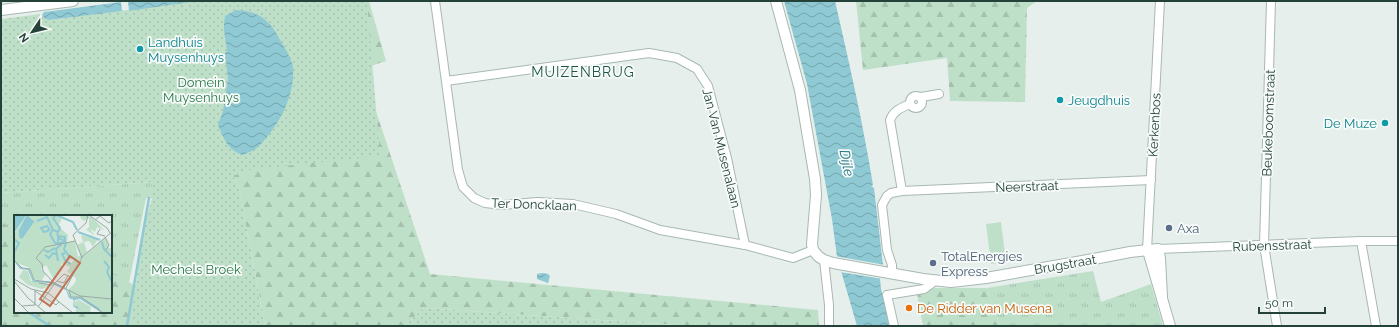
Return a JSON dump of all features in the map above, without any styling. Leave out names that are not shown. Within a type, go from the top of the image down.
[{"type":"street","points":[[1,10],[73,1]]},
{"type":"street","name":"Ter Doncklaan","points":[[435,1],[458,170],[463,187],[474,198],[485,203],[503,205],[537,202],[573,204],[616,214],[660,230],[745,245],[793,258],[814,250]]},
{"type":"street","points":[[776,1],[800,90],[815,179],[812,239],[814,250],[819,257],[828,262],[829,326]]},
{"type":"street","name":"Kerkenbos","points":[[1147,250],[1160,1]]},
{"type":"street","name":"Beukeboomstraat","points":[[1271,1],[1264,246],[1277,326]]},
{"type":"street","name":"Jan Van Musenalaan","points":[[446,81],[649,53],[677,58],[697,69],[708,86],[727,158],[745,245]]},
{"type":"street","points":[[902,191],[890,120],[894,112],[898,109],[910,104],[915,108],[919,107],[923,102],[921,98],[939,94]]},
{"type":"street","name":"Neerstraat","points":[[890,273],[892,265],[887,250],[882,205],[887,196],[891,193],[902,191],[1151,180]]},
{"type":"street","points":[[1361,241],[1376,326]]},
{"type":"street","name":"Rubensstraat","points":[[1147,250],[1361,241],[1398,241]]},
{"type":"street","points":[[1158,249],[1160,258],[1162,297]]},
{"type":"street","points":[[1147,250],[1170,326]]},
{"type":"street","name":"Brugstraat","points":[[828,262],[935,281],[968,281],[1147,250]]},
{"type":"street","name":"Brugstraat","points":[[894,326],[887,295],[924,289],[935,281]]},
{"type":"green space","name":"Domein Muysenhuys","points":[[197,1],[367,1],[380,156],[255,169],[237,172],[237,175],[233,175],[239,188],[265,326],[130,326],[144,226],[152,198],[150,198],[152,182],[1,193],[1,19],[41,14],[45,19],[49,20]]},
{"type":"green space","points":[[266,1],[369,1],[386,61],[362,69],[430,274],[818,310],[819,326],[691,326],[424,308],[404,326],[265,326],[239,188],[229,166]]},
{"type":"green space","points":[[856,1],[1037,1],[1027,8],[1025,102],[950,101],[947,58],[863,70]]},
{"type":"green space","points":[[153,182],[150,198],[146,198],[129,283],[112,274],[112,215],[14,215],[14,228],[1,222],[1,193]]},
{"type":"green space","points":[[1,222],[14,228],[14,313],[112,313],[112,274],[137,286],[130,326],[1,326]]},
{"type":"green space","points":[[1001,222],[1006,262],[991,264],[986,224]]},
{"type":"green space","points":[[1093,271],[1101,302],[1151,284],[1163,326],[1000,326],[987,288]]},
{"type":"green space","points":[[916,288],[987,288],[1000,326],[923,326]]},
{"type":"green space","points":[[424,308],[691,326],[404,326]]},
{"type":"water","points":[[128,1],[197,1],[129,11]]},
{"type":"water","name":"Dijle","points":[[784,1],[835,1],[865,139],[873,185],[871,186],[874,188],[883,265],[880,279],[881,289],[890,326],[857,326],[837,257],[832,219],[807,84]]},
{"type":"water","points":[[121,2],[122,11],[49,20],[45,19],[42,15],[44,12]]},
{"type":"water","points":[[236,10],[251,12],[268,22],[286,50],[293,68],[291,90],[284,111],[272,130],[258,147],[242,155],[229,147],[218,125],[223,111],[228,78],[225,53],[227,51],[224,22],[225,16]]},
{"type":"water","points":[[542,273],[550,276],[548,283],[537,279],[537,274]]},
{"type":"pier","points":[[835,256],[885,265],[883,279],[840,272]]},
{"type":"waterway","points":[[127,326],[149,198]]},
{"type":"waterway","points":[[30,313],[50,326]]},
{"type":"place","name":"Landhuis Muysenhuys","points":[[140,49]]},
{"type":"place","name":"Jeugdhuis","points":[[1060,100]]},
{"type":"place","name":"De Muze","points":[[1385,123]]},
{"type":"place","name":"Axa","points":[[1169,228]]},
{"type":"place","name":"TotalEnergies Express","points":[[933,263]]},
{"type":"place","name":"De Ridder van Musena","points":[[909,308]]},
{"type":"district","name":"MUIZENBRUG","points":[[583,72]]},
{"type":"park label","name":"Mechels Broek","points":[[196,269]]}]
